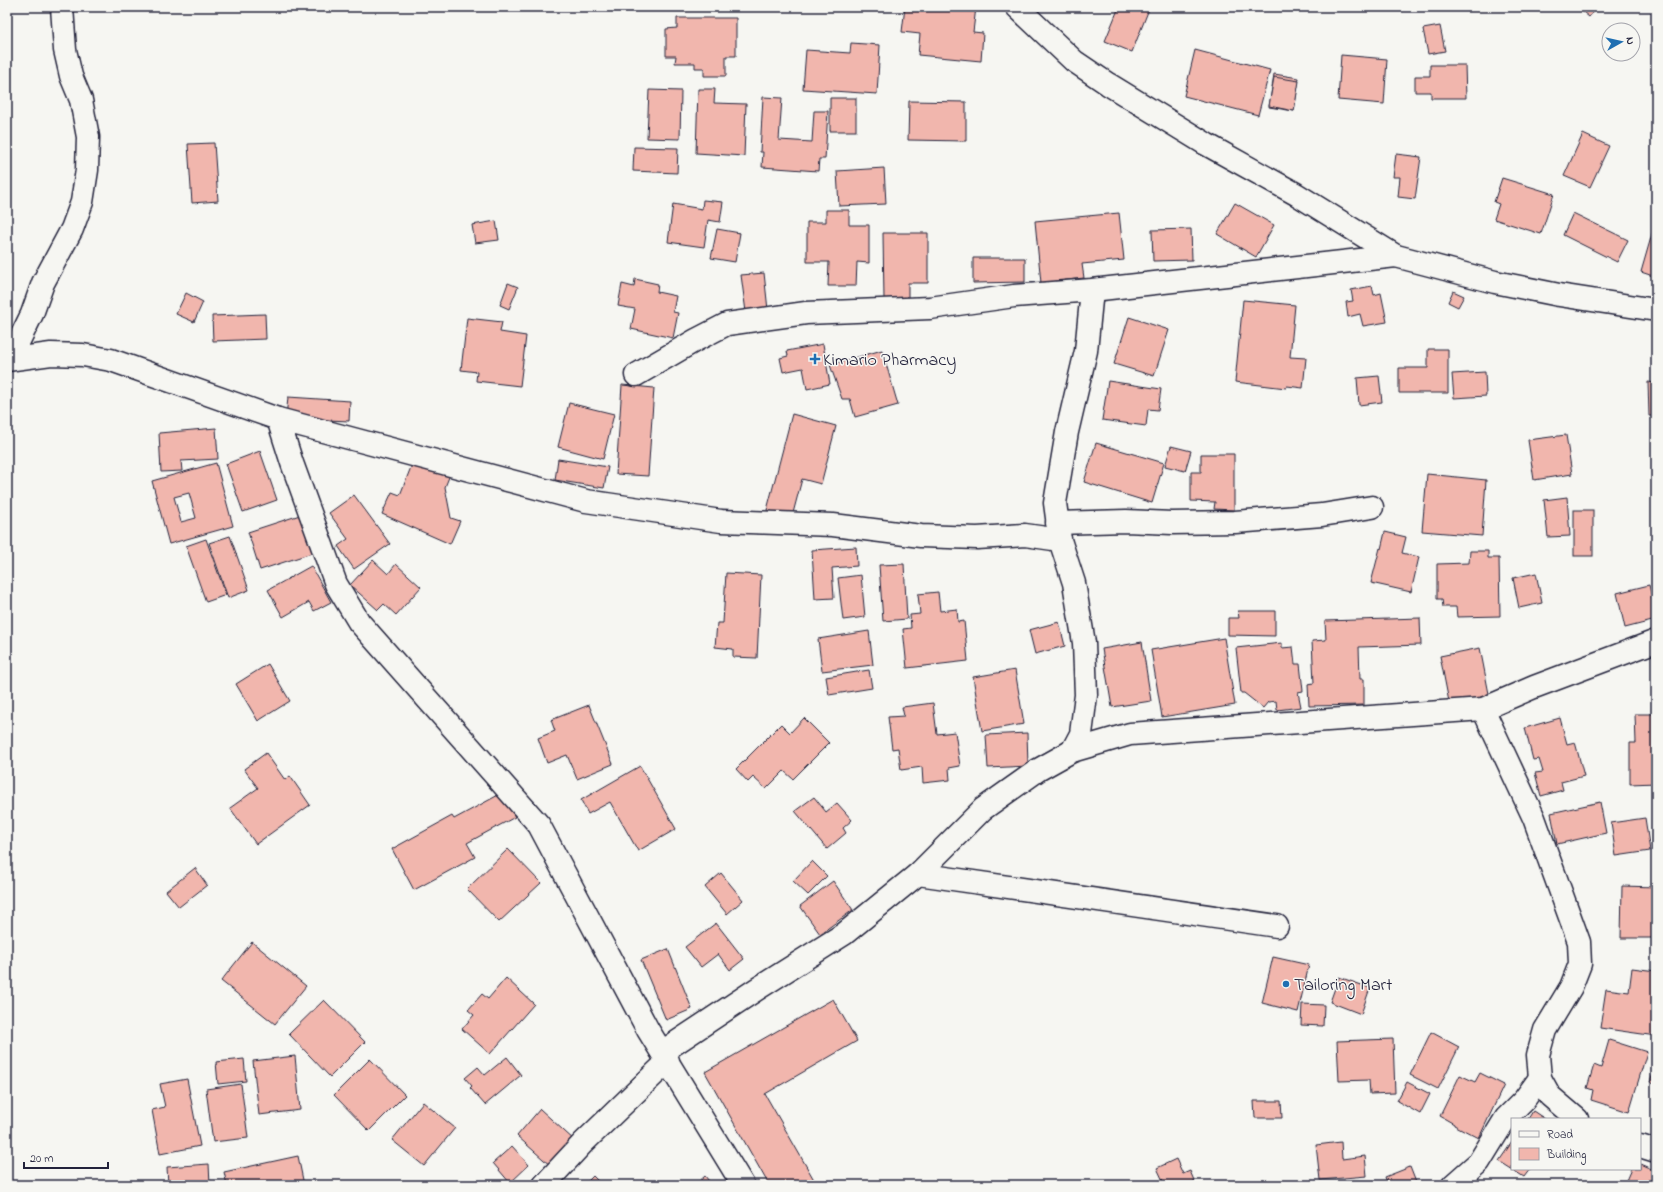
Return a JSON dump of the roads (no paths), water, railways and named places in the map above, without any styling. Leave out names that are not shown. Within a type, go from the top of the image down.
[{"type":"street","points":[[9,360],[32,314],[43,283],[72,229],[82,202],[85,183],[88,137],[81,100],[71,76],[65,50],[62,7]]},
{"type":"street","points":[[1017,7],[1074,61],[1108,84],[1206,144],[1296,194],[1396,256],[1494,282],[1559,295],[1656,310]]},
{"type":"street","points":[[636,375],[727,324],[806,313],[930,308],[1014,296],[1092,290],[1396,256]]},
{"type":"street","points":[[1072,751],[1081,734],[1086,695],[1084,643],[1074,583],[1059,531],[1055,503],[1067,432],[1086,351],[1092,290]]},
{"type":"street","points":[[9,360],[51,354],[83,355],[111,360],[278,418],[586,501],[721,521],[833,525],[921,536],[977,538],[1025,535],[1126,521],[1172,523],[1235,522],[1322,515],[1372,507]]},
{"type":"street","points":[[278,418],[292,463],[336,584],[359,622],[538,825],[648,1030],[743,1185]]},
{"type":"street","points":[[544,1185],[665,1057],[757,989],[844,934],[918,874],[983,808],[1038,770],[1072,751],[1130,734],[1483,709],[1556,678],[1656,641]]},
{"type":"street","points":[[1483,709],[1534,818],[1579,942],[1580,964],[1573,981],[1545,1030],[1538,1055],[1540,1078],[1550,1096],[1576,1118]]},
{"type":"street","points":[[918,874],[1277,926]]},
{"type":"street","points":[[1453,1185],[1479,1162],[1506,1118],[1524,1100],[1540,1078]]},
{"type":"street","points":[[1641,1146],[1656,1151]]},
{"type":"place","name":"Kimario Pharmacy","points":[[815,359]]},
{"type":"place","name":"Tailoring Mart","points":[[1286,984]]}]
